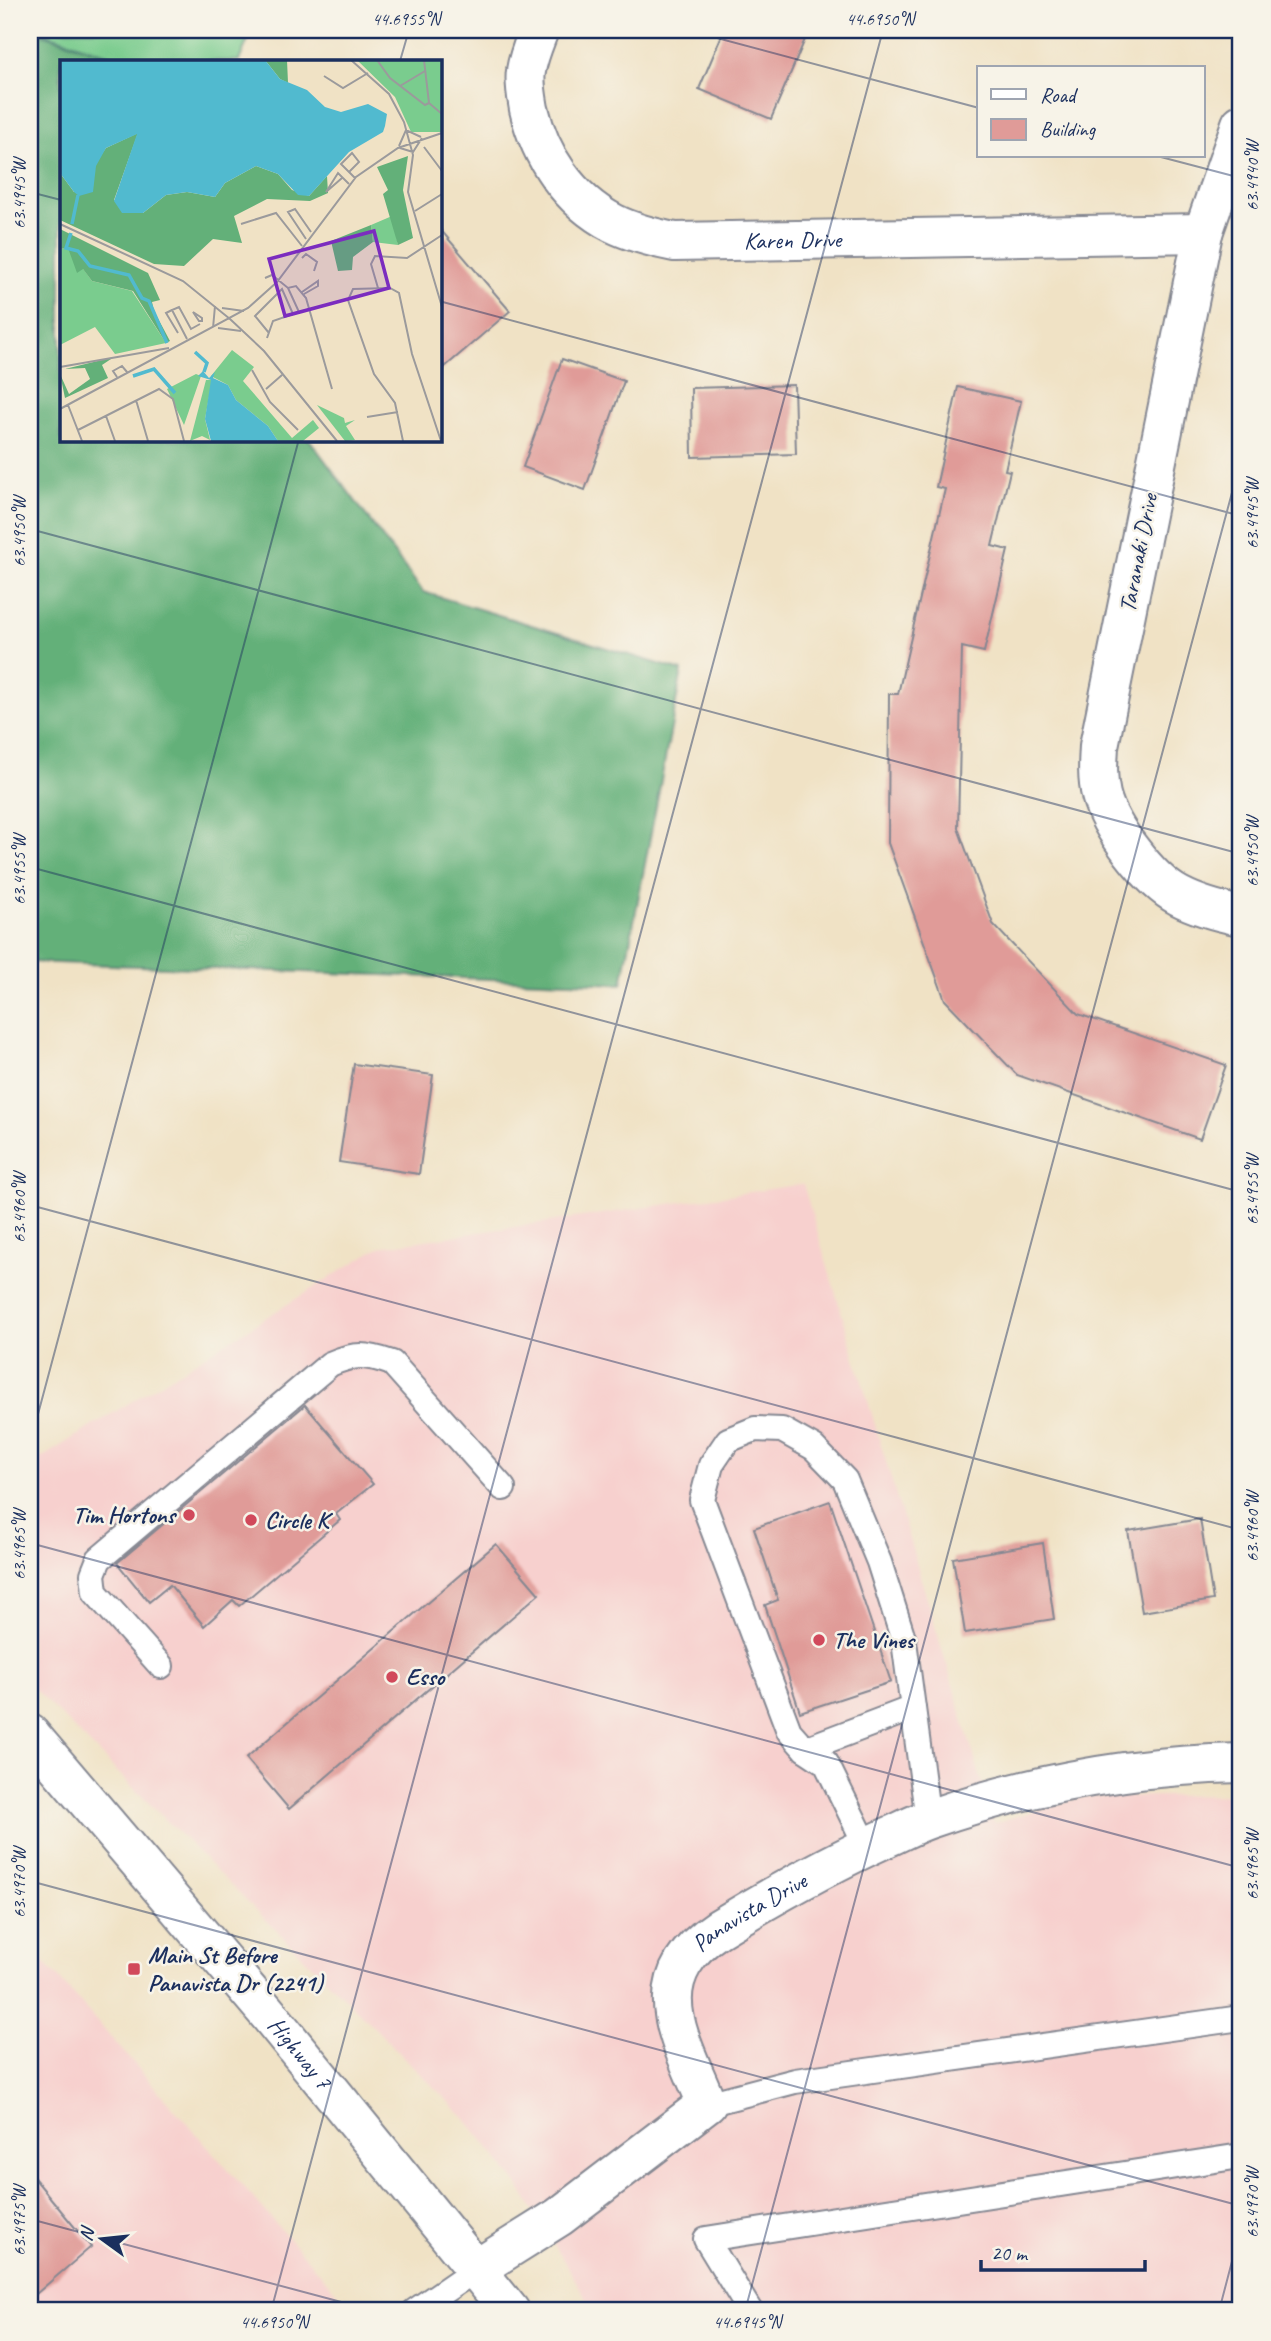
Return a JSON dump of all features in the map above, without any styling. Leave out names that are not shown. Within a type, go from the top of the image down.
[{"type":"street","name":"Karen Drive","points":[[539,30],[525,72],[527,98],[535,132],[550,163],[565,184],[591,209],[613,223],[645,236],[675,242],[1203,233]]},
{"type":"street","name":"Taranaki Drive","points":[[1241,124],[1203,233],[1099,746],[1098,776],[1101,798],[1136,859],[1177,896],[1241,915]]},
{"type":"street","name":"Highway 7","points":[[30,1734],[269,2015],[510,2311]]},
{"type":"street","name":"Panavista Drive","points":[[707,2104],[674,2022],[671,2002],[676,1978],[686,1958],[700,1940],[839,1859],[928,1819],[1029,1789],[1109,1774],[1188,1764],[1241,1763]]},
{"type":"street","points":[[476,2269],[559,2217],[707,2104]]},
{"type":"lane","points":[[161,1666],[94,1592],[93,1574],[99,1559],[330,1364],[345,1357],[368,1354],[392,1363],[503,1488]]},
{"type":"lane","points":[[867,1847],[826,1763],[804,1749],[789,1731],[702,1500],[711,1465],[728,1440],[755,1429],[782,1430],[814,1448],[845,1480],[879,1562],[904,1641],[928,1819]]},
{"type":"lane","points":[[804,1749],[913,1708]]},
{"type":"lane","points":[[707,2104],[795,2081],[1241,2018]]},
{"type":"lane","points":[[750,2311],[706,2239],[1241,2157]]},
{"type":"lane","points":[[415,2311],[476,2269]]},
{"type":"shaded area","points":[[803,1184],[994,1823],[1082,1797],[1241,1795],[1241,2311],[594,2311],[517,2183],[464,2117],[30,1685],[30,1465],[379,1247]]},
{"type":"shaded area","points":[[30,1946],[353,2311],[30,2311]]},
{"type":"green space","points":[[30,30],[124,60],[60,60],[60,441],[310,441],[423,592],[682,671],[622,984],[30,962]]},
{"type":"green space","points":[[35,30],[252,30],[239,60],[124,60]]},
{"type":"building","points":[[724,30],[809,30],[771,119],[699,89]]},
{"type":"building","points":[[441,230],[510,311],[441,370]]},
{"type":"building","points":[[562,359],[624,381],[585,490],[523,467]]},
{"type":"building","points":[[794,385],[796,454],[692,457],[691,388]]},
{"type":"building","points":[[958,387],[1021,401],[1005,470],[1010,471],[992,546],[1008,550],[984,652],[962,647],[958,828],[993,924],[1078,1014],[1226,1065],[1200,1139],[1017,1075],[945,1000],[888,843],[889,694],[898,694],[945,489],[936,487]]},
{"type":"building","points":[[354,1064],[433,1075],[419,1174],[339,1162]]},
{"type":"building","points":[[305,1405],[373,1484],[336,1514],[340,1520],[239,1606],[233,1600],[204,1626],[170,1585],[149,1602],[117,1563]]},
{"type":"building","points":[[830,1501],[891,1682],[800,1712],[765,1605],[778,1600],[754,1528]]},
{"type":"building","points":[[1200,1519],[1213,1600],[1142,1612],[1128,1531]]},
{"type":"building","points":[[1043,1543],[1054,1619],[965,1633],[953,1558]]},
{"type":"building","points":[[496,1544],[539,1594],[289,1809],[246,1758]]},
{"type":"building","points":[[30,2173],[91,2247],[30,2299]]},
{"type":"place","name":"Tim Hortons","points":[[189,1515]]},
{"type":"place","name":"Circle K","points":[[251,1520]]},
{"type":"place","name":"The Vines","points":[[819,1640]]},
{"type":"place","name":"Esso","points":[[392,1677]]},
{"type":"place","name":"Main St Before Panavista Dr (2241)","points":[[134,1969]]}]
